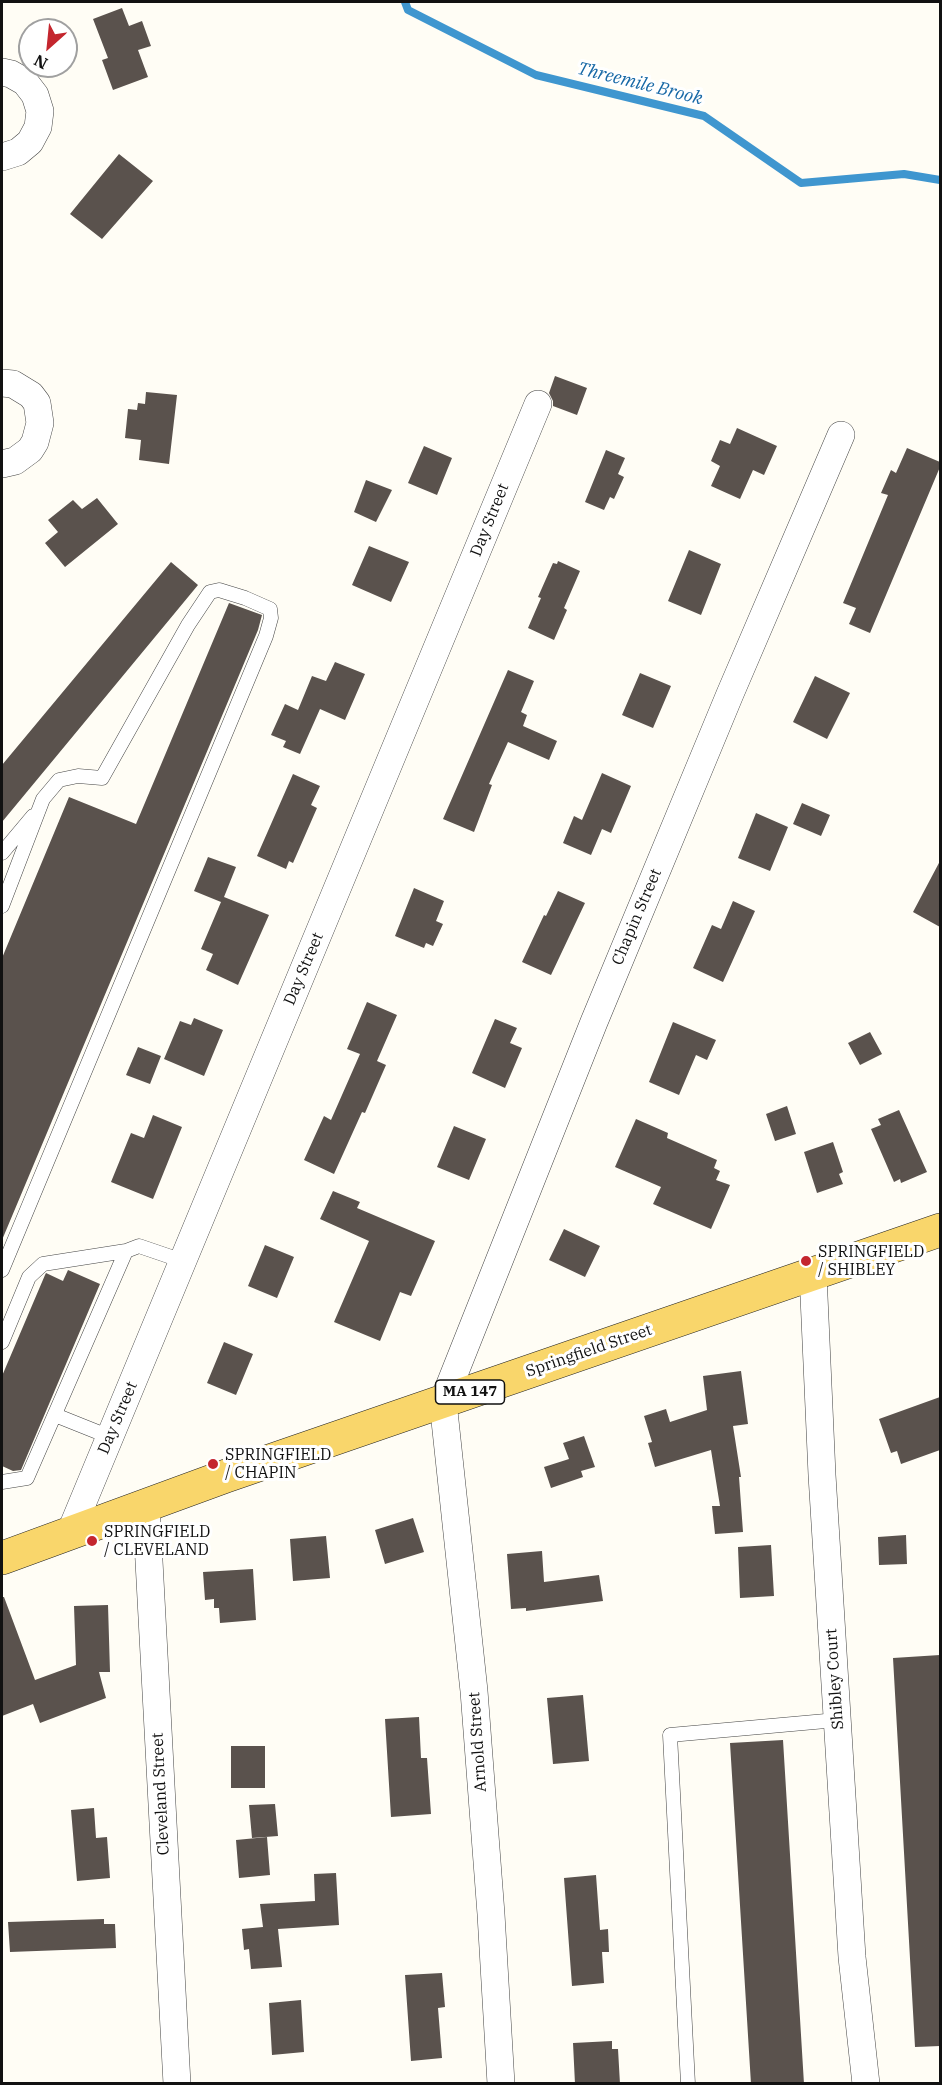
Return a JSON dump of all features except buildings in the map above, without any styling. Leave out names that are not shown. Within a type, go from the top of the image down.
[{"type":"main road","name":"Springfield Street","points":[[2,1558],[146,1505],[940,1230]]},
{"type":"street","points":[[2,72],[25,82],[35,95],[40,111],[38,127],[30,142],[18,152],[2,157]]},
{"type":"street","points":[[2,382],[13,384],[31,395],[37,403],[40,423],[35,442],[30,450],[15,461],[2,464]]},
{"type":"street","name":"Day Street","points":[[70,1533],[538,404]]},
{"type":"street","name":"Chapin Street","points":[[442,1402],[594,1022],[730,694],[841,435]]},
{"type":"street","name":"Shibley Court","points":[[813,1274],[822,1475],[852,1957],[866,2084]]},
{"type":"street","name":"Arnold Street","points":[[442,1402],[474,1691],[501,2084]]},
{"type":"street","name":"Cleveland Street","points":[[146,1505],[177,2084]]},
{"type":"lane","points":[[2,906],[44,799],[59,780],[78,776],[102,778],[210,592],[219,590],[270,609],[271,618],[266,636],[2,1270]]},
{"type":"lane","points":[[2,853],[40,807]]},
{"type":"lane","points":[[2,1342],[29,1277],[43,1264],[126,1251],[140,1246],[183,1261]]},
{"type":"lane","points":[[2,1482],[27,1478],[126,1251]]},
{"type":"lane","points":[[55,1415],[110,1437]]},
{"type":"lane","points":[[688,2084],[670,1735],[837,1720]]},
{"type":"waterway","name":"Threemile Brook","points":[[405,2],[408,10],[536,75],[704,116],[801,183],[904,174],[940,180]]},
{"type":"place","name":"SPRINGFIELD / SHIBLEY","points":[[806,1261]]},
{"type":"place","name":"SPRINGFIELD / CHAPIN","points":[[213,1464]]},
{"type":"place","name":"SPRINGFIELD / CLEVELAND","points":[[92,1541]]}]
